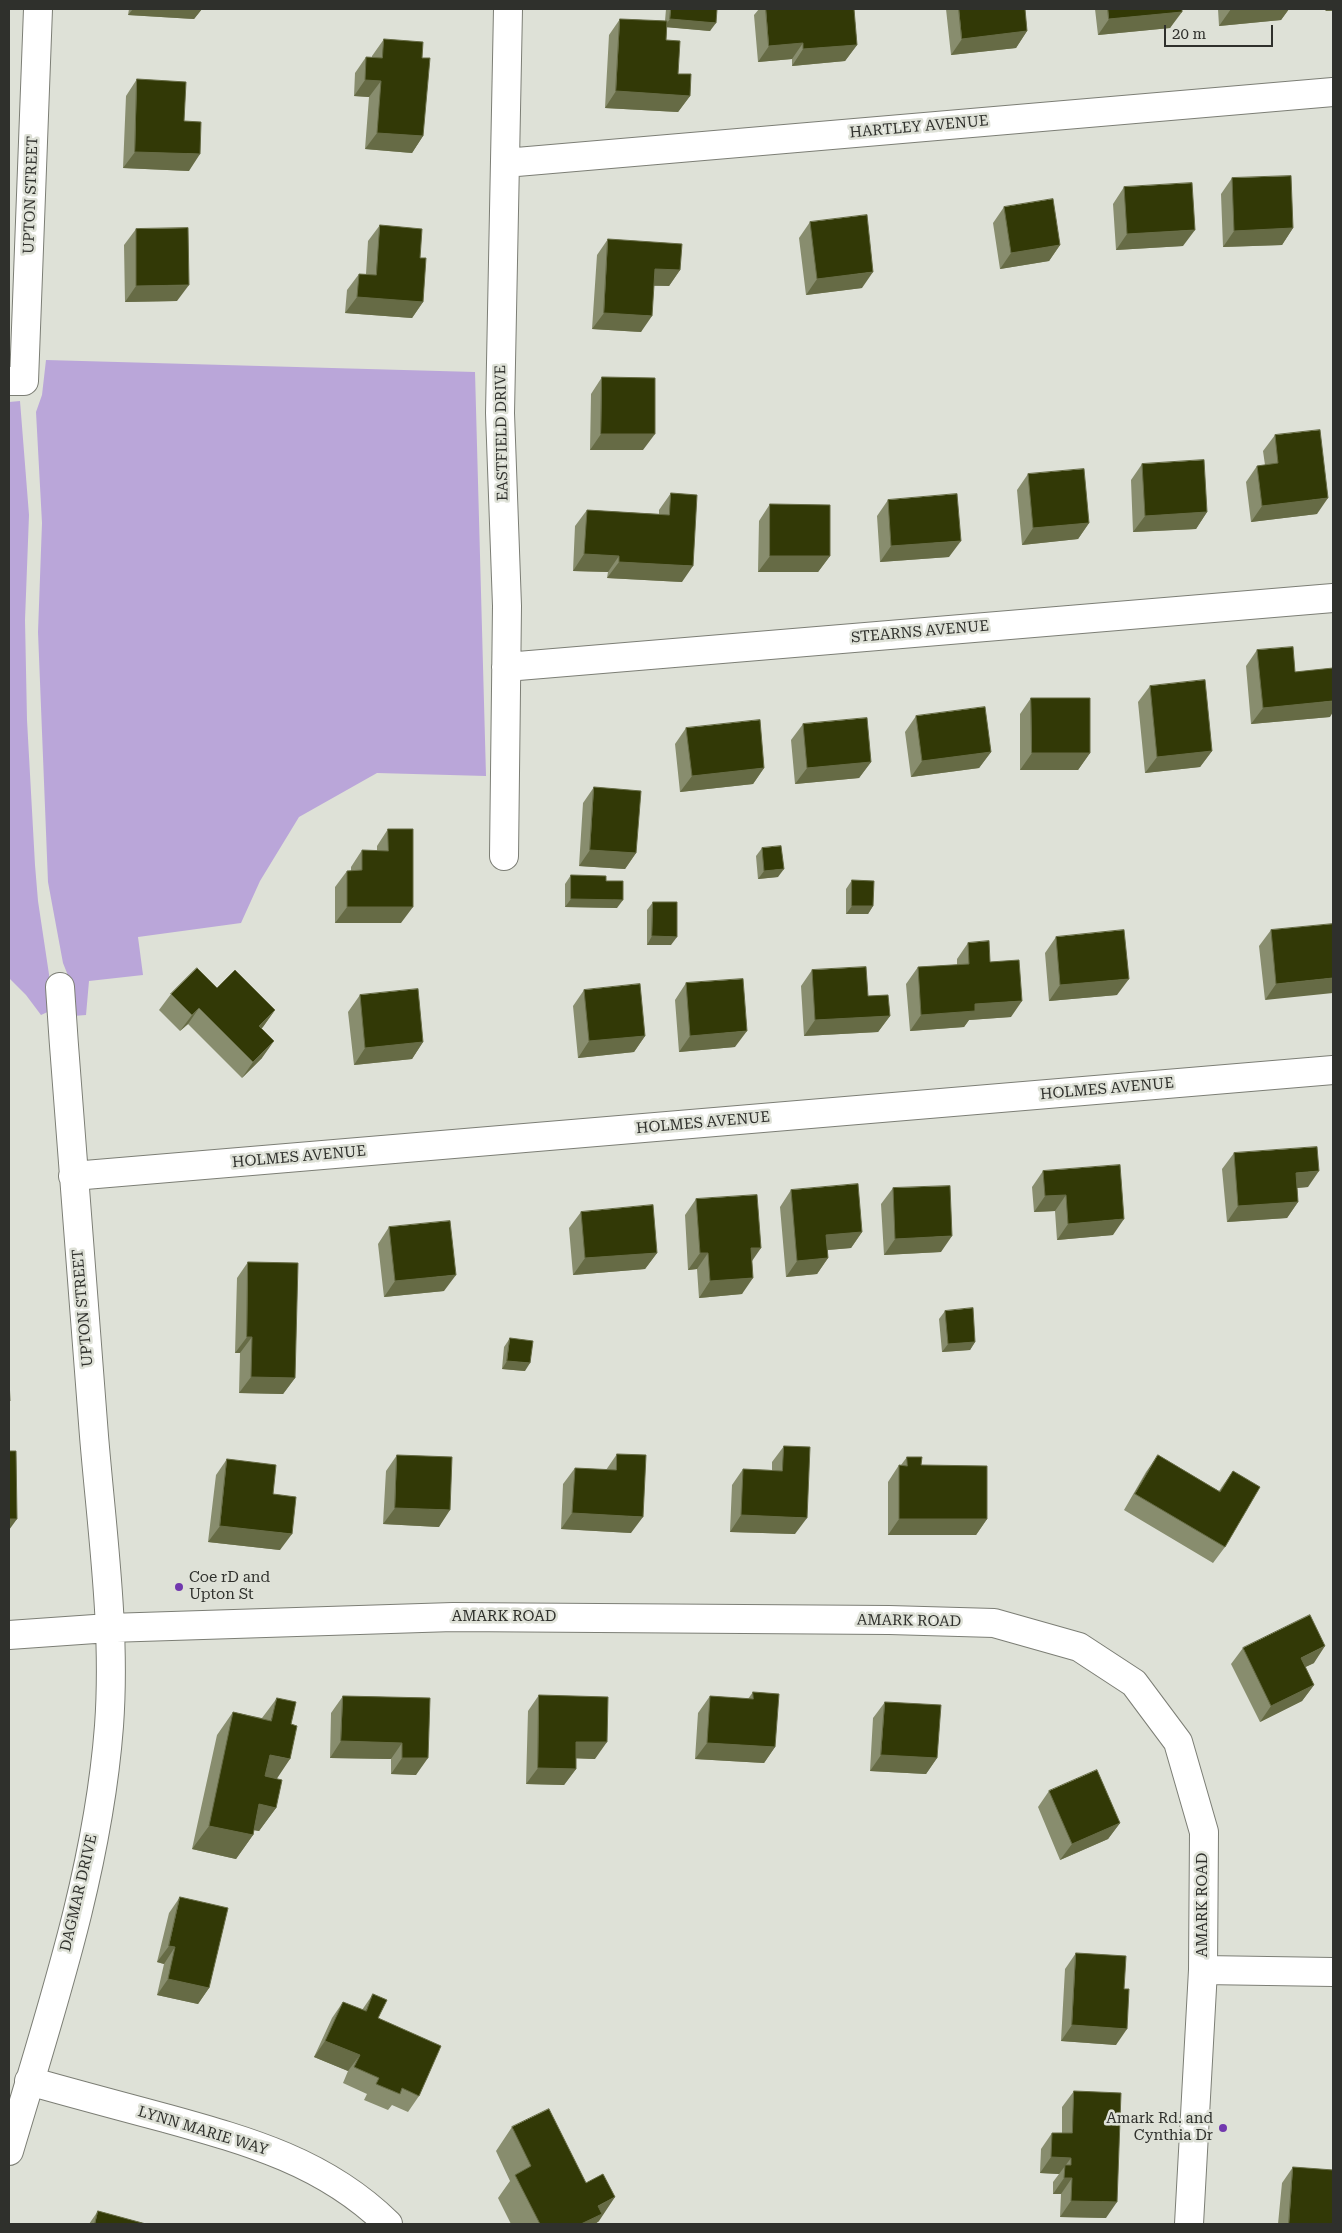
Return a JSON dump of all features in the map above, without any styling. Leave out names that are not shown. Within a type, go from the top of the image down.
[{"type":"street","name":"UPTON STREET","points":[[17,381],[38,9]]},
{"type":"street","name":"EASTFIELD DRIVE","points":[[504,856],[507,606],[500,413],[508,9]]},
{"type":"street","name":"HARTLEY AVENUE","points":[[505,163],[1333,92]]},
{"type":"street","name":"STEARNS AVENUE","points":[[506,667],[1333,598]]},
{"type":"street","name":"UPTON STREET","points":[[60,987],[109,1628]]},
{"type":"street","name":"HOLMES AVENUE","points":[[73,1176],[1333,1070]]},
{"type":"street","name":"AMARK ROAD","points":[[9,1635],[109,1628],[453,1617],[890,1620],[994,1623],[1079,1647],[1134,1683],[1178,1742],[1204,1832],[1203,1970],[1189,2224]]},
{"type":"street","name":"DAGMAR DRIVE","points":[[9,2151],[74,1921],[95,1826],[109,1725],[109,1628]]},
{"type":"street","points":[[1203,1970],[1333,1972]]},
{"type":"street","name":"LYNN MARIE WAY","points":[[29,2081],[245,2140],[312,2168],[369,2206],[388,2224]]},
{"type":"shaded area","points":[[46,360],[475,372],[486,776],[377,773],[299,817],[260,881],[241,923],[138,937],[143,975],[89,981],[86,1015],[73,1016],[73,988],[63,963],[48,882],[38,632],[42,523],[36,412],[42,395]]},
{"type":"shaded area","points":[[20,401],[29,515],[25,620],[27,720],[38,901],[50,981],[52,1010],[41,1015],[26,995],[9,978],[9,402]]},
{"type":"building","points":[[671,9],[717,9],[716,23],[670,19]]},
{"type":"building","points":[[766,9],[854,9],[857,45],[803,49],[803,43],[769,46]]},
{"type":"building","points":[[959,9],[1025,9],[1027,31],[962,39]]},
{"type":"building","points":[[1108,9],[1182,9],[1182,12],[1109,19]]},
{"type":"building","points":[[620,19],[667,21],[666,40],[680,41],[678,74],[691,74],[690,96],[616,91]]},
{"type":"building","points":[[384,39],[423,42],[422,58],[430,58],[423,136],[377,133],[381,81],[365,80],[366,57],[382,58]]},
{"type":"building","points":[[137,79],[186,82],[184,121],[201,122],[200,154],[135,152]]},
{"type":"building","points":[[1291,176],[1293,228],[1234,231],[1232,178]]},
{"type":"building","points":[[1192,183],[1195,230],[1127,234],[1124,187]]},
{"type":"building","points":[[1053,199],[1060,245],[1011,253],[1004,207]]},
{"type":"building","points":[[867,215],[873,272],[817,279],[810,222]]},
{"type":"building","points":[[380,225],[422,229],[420,258],[426,258],[423,302],[357,297],[359,274],[376,275]]},
{"type":"building","points":[[188,228],[189,285],[136,286],[136,229]]},
{"type":"building","points":[[608,239],[682,244],[680,270],[655,269],[652,316],[604,313]]},
{"type":"building","points":[[602,377],[655,378],[655,434],[601,434]]},
{"type":"building","points":[[1320,430],[1328,498],[1262,506],[1257,466],[1278,463],[1275,435]]},
{"type":"building","points":[[1204,460],[1207,512],[1145,516],[1142,464]]},
{"type":"building","points":[[1084,469],[1089,523],[1033,528],[1028,474]]},
{"type":"building","points":[[671,493],[697,495],[693,566],[619,562],[619,556],[584,554],[587,510],[669,515]]},
{"type":"building","points":[[957,494],[961,541],[891,546],[888,500]]},
{"type":"building","points":[[770,504],[830,505],[830,556],[770,556]]},
{"type":"building","points":[[1293,647],[1295,672],[1333,668],[1333,701],[1263,708],[1257,650]]},
{"type":"building","points":[[1205,680],[1212,751],[1157,757],[1150,686]]},
{"type":"building","points":[[1031,698],[1090,698],[1090,753],[1032,753]]},
{"type":"building","points":[[985,707],[991,752],[922,761],[916,716]]},
{"type":"building","points":[[867,718],[871,762],[807,768],[803,724]]},
{"type":"building","points":[[760,720],[764,768],[692,776],[686,728]]},
{"type":"building","points":[[594,787],[641,791],[636,853],[590,850]]},
{"type":"building","points":[[388,829],[413,829],[413,907],[347,907],[347,871],[362,870],[362,850],[388,851]]},
{"type":"building","points":[[781,846],[784,869],[764,871],[762,848]]},
{"type":"building","points":[[571,875],[606,876],[606,881],[623,881],[623,900],[571,899]]},
{"type":"building","points":[[852,880],[874,881],[873,906],[852,906]]},
{"type":"building","points":[[653,902],[677,902],[677,937],[652,936]]},
{"type":"building","points":[[1333,924],[1333,978],[1276,984],[1271,930]]},
{"type":"building","points":[[1124,930],[1129,979],[1060,985],[1056,937]]},
{"type":"building","points":[[989,941],[990,962],[1019,960],[1022,1001],[975,1004],[975,1011],[921,1015],[918,967],[969,964],[968,943]]},
{"type":"building","points":[[866,967],[868,996],[888,995],[890,1016],[815,1020],[812,970]]},
{"type":"building","points":[[197,968],[217,988],[235,970],[275,1010],[259,1026],[274,1041],[253,1062],[199,1008],[192,1015],[171,994]]},
{"type":"building","points":[[743,979],[747,1031],[690,1036],[686,983]]},
{"type":"building","points":[[640,984],[645,1036],[589,1041],[584,990]]},
{"type":"building","points":[[418,989],[423,1042],[365,1048],[360,995]]},
{"type":"building","points":[[1317,1147],[1319,1171],[1296,1173],[1298,1202],[1238,1206],[1234,1153]]},
{"type":"building","points":[[1120,1165],[1124,1219],[1068,1224],[1066,1195],[1045,1196],[1043,1171]]},
{"type":"building","points":[[858,1184],[862,1232],[826,1235],[828,1258],[797,1261],[791,1190]]},
{"type":"building","points":[[950,1186],[952,1236],[895,1239],[893,1188]]},
{"type":"building","points":[[757,1195],[761,1248],[751,1248],[753,1278],[710,1281],[708,1253],[700,1253],[696,1199]]},
{"type":"building","points":[[653,1205],[657,1253],[585,1258],[581,1212]]},
{"type":"building","points":[[450,1221],[456,1275],[395,1281],[389,1227]]},
{"type":"building","points":[[248,1262],[298,1263],[295,1378],[251,1377],[252,1337],[247,1337]]},
{"type":"building","points":[[973,1308],[975,1342],[948,1344],[945,1311]]},
{"type":"building","points":[[510,1338],[533,1341],[530,1363],[507,1361]]},
{"type":"building","points":[[784,1446],[810,1447],[807,1518],[741,1515],[743,1469],[782,1471]]},
{"type":"building","points":[[9,1451],[16,1451],[17,1519],[9,1519]]},
{"type":"building","points":[[617,1454],[646,1455],[643,1517],[572,1513],[575,1468],[616,1470]]},
{"type":"building","points":[[397,1455],[452,1457],[450,1510],[395,1508]]},
{"type":"building","points":[[1158,1455],[1220,1492],[1233,1471],[1260,1487],[1225,1547],[1135,1494]]},
{"type":"building","points":[[907,1457],[922,1457],[921,1465],[987,1466],[987,1519],[899,1519],[899,1465],[907,1466]]},
{"type":"building","points":[[227,1459],[276,1465],[273,1494],[296,1497],[292,1534],[220,1526]]},
{"type":"building","points":[[1310,1615],[1325,1646],[1301,1658],[1314,1685],[1271,1706],[1243,1648]]},
{"type":"building","points":[[753,1692],[779,1694],[775,1747],[707,1743],[710,1696],[753,1699]]},
{"type":"building","points":[[539,1695],[608,1697],[607,1742],[576,1742],[576,1769],[538,1768]]},
{"type":"building","points":[[343,1696],[430,1698],[428,1758],[402,1758],[402,1743],[341,1741]]},
{"type":"building","points":[[277,1698],[296,1702],[291,1724],[297,1726],[290,1759],[270,1755],[265,1776],[282,1780],[276,1808],[259,1804],[253,1835],[209,1826],[233,1712],[271,1721]]},
{"type":"building","points":[[885,1702],[941,1705],[937,1758],[881,1755]]},
{"type":"building","points":[[1097,1770],[1120,1823],[1072,1844],[1049,1791]]},
{"type":"building","points":[[180,1897],[228,1908],[209,1988],[168,1979],[175,1947],[169,1946]]},
{"type":"building","points":[[1076,1953],[1126,1956],[1124,1989],[1129,1989],[1127,2029],[1072,2025]]},
{"type":"building","points":[[373,1994],[387,2000],[378,2018],[441,2046],[419,2096],[402,2088],[400,2094],[376,2084],[379,2078],[354,2067],[360,2055],[325,2041],[343,2002],[366,2011]]},
{"type":"building","points":[[1074,2091],[1121,2093],[1117,2202],[1071,2201],[1072,2178],[1064,2178],[1065,2165],[1071,2165],[1071,2158],[1051,2157],[1052,2133],[1072,2133]]},
{"type":"building","points":[[549,2109],[586,2183],[603,2174],[615,2197],[598,2206],[602,2214],[581,2224],[540,2224],[515,2175],[531,2166],[512,2127]]},
{"type":"building","points":[[1293,2167],[1333,2170],[1333,2224],[1289,2224]]},
{"type":"building","points":[[98,2211],[146,2224],[95,2224]]},
{"type":"place","name":"Coe rD and Upton St","points":[[179,1587]]},
{"type":"place","name":"Amark Rd. and Cynthia Dr","points":[[1223,2128]]}]
